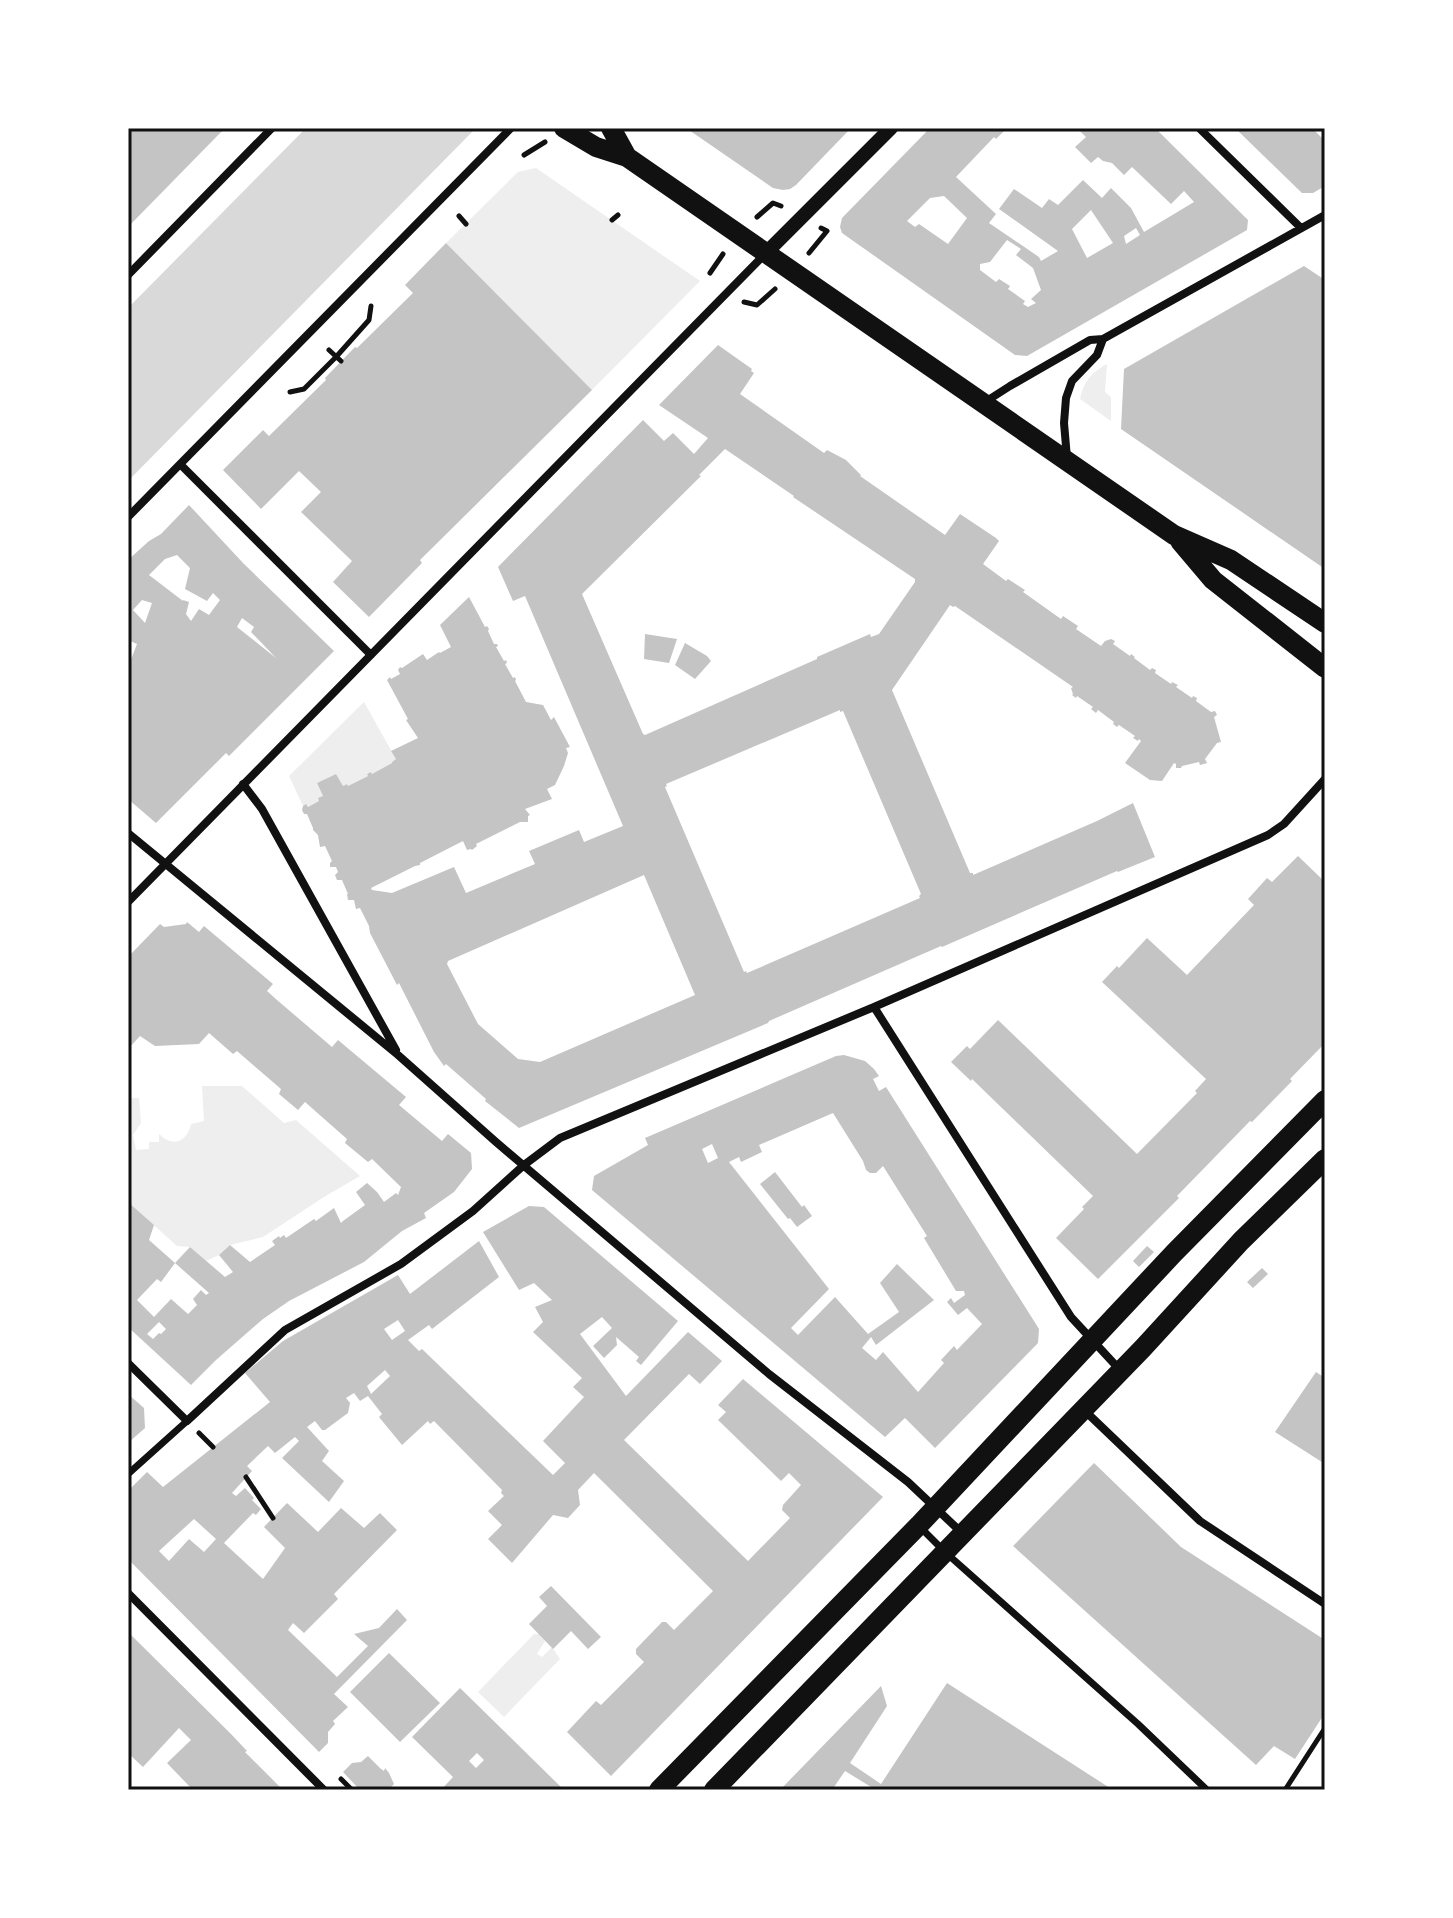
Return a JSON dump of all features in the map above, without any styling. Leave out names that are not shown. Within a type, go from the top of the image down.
[{"type":"main road","points":[[564,128],[596,147],[627,157],[766,253],[798,267],[1174,535],[1231,560],[1325,623]]},
{"type":"main road","points":[[611,128],[627,157]]},
{"type":"main road","points":[[1174,535],[1213,580],[1325,668]]},
{"type":"main road","points":[[659,1790],[919,1525],[1092,1339],[1325,1100]]},
{"type":"main road","points":[[714,1790],[1084,1410],[1241,1241],[1325,1159]]},
{"type":"main road","points":[[666,1790],[686,1762]]},
{"type":"street","points":[[128,275],[272,128]]},
{"type":"street","points":[[128,517],[511,128]]},
{"type":"street","points":[[128,902],[891,128]]},
{"type":"street","points":[[1199,128],[1301,228]]},
{"type":"street","points":[[985,403],[1090,340],[1103,339],[1325,215]]},
{"type":"street","points":[[1067,461],[1066,398],[1072,381],[1097,355],[1103,339]]},
{"type":"street","points":[[180,464],[371,655]]},
{"type":"street","points":[[128,1474],[285,1330],[401,1264],[473,1211],[524,1165],[560,1138],[874,1007],[1268,835],[1284,824],[1325,779]]},
{"type":"street","points":[[243,784],[262,809],[398,1055]]},
{"type":"street","points":[[128,833],[398,1055],[769,1374],[908,1482],[964,1534]]},
{"type":"street","points":[[874,1007],[1071,1317],[1121,1371]]},
{"type":"street","points":[[128,1363],[187,1421]]},
{"type":"street","points":[[1084,1410],[1200,1521],[1325,1604]]},
{"type":"street","points":[[919,1525],[1207,1790]]},
{"type":"street","points":[[128,1593],[324,1790]]},
{"type":"path","points":[[612,220],[618,215]]},
{"type":"path","points":[[459,216],[466,224]]},
{"type":"path","points":[[728,291],[745,302],[757,305],[798,267],[827,231]]},
{"type":"path","points":[[290,392],[304,389],[339,359],[369,320],[371,306]]},
{"type":"path","points":[[329,350],[339,359]]},
{"type":"path","points":[[246,1477],[273,1518]]},
{"type":"path","points":[[1285,1790],[1325,1728]]},
{"type":"shaded area","points":[[306,128],[476,128],[128,481],[128,308]]},
{"type":"shaded area","points":[[536,168],[700,281],[592,390],[446,243],[518,172]]},
{"type":"shaded area","points":[[1107,364],[1105,392],[1111,397],[1111,421],[1080,399],[1089,378]]},
{"type":"shaded area","points":[[364,702],[396,759],[348,786],[343,786],[336,774],[317,783],[323,796],[308,807],[303,806],[289,776]]},
{"type":"shaded area","points":[[128,1080],[130,1098],[139,1098],[141,1123],[133,1135],[136,1150],[149,1149],[149,1142],[159,1142],[159,1134],[169,1141],[179,1141],[191,1124],[204,1121],[202,1086],[242,1086],[284,1123],[296,1120],[360,1176],[263,1237],[230,1245],[206,1261],[190,1247],[177,1246],[128,1202]]},
{"type":"shaded area","points":[[534,1634],[539,1634],[545,1641],[537,1654],[542,1657],[552,1647],[560,1659],[504,1717],[478,1692]]},
{"type":"building","points":[[128,128],[225,128],[128,227]]},
{"type":"building","points":[[686,128],[851,128],[796,185],[783,190],[773,188]]},
{"type":"building","points":[[930,128],[1007,128],[996,139],[994,137],[956,177],[996,214],[989,223],[1041,261],[1058,251],[999,209],[1014,189],[1042,208],[1049,199],[1058,205],[1083,180],[1102,198],[1111,188],[1131,208],[1144,232],[1194,202],[1184,191],[1171,204],[1132,167],[1124,175],[1112,163],[1098,157],[1091,163],[1075,147],[1086,137],[1077,128],[1155,128],[1248,220],[1247,230],[1027,356],[1015,355],[842,233],[842,218]],"holes":[[[944,196],[967,218],[948,244],[919,224],[915,227],[907,221],[930,198]],[[1091,210],[1113,243],[1087,258],[1072,229]],[[1136,228],[1140,235],[1126,244],[1124,236]],[[1007,240],[1021,249],[1016,255],[1033,268],[1041,290],[1031,299],[1036,303],[1028,307],[1023,304],[1025,301],[1008,289],[1010,286],[999,279],[996,282],[980,270],[980,264],[990,262]]]},
{"type":"building","points":[[1235,128],[1312,128],[1325,141],[1325,186],[1313,193],[1302,193]]},
{"type":"building","points":[[446,243],[592,390],[420,560],[422,563],[369,617],[333,582],[352,561],[301,512],[321,492],[299,471],[261,509],[223,470],[263,430],[269,436],[355,347],[413,293],[405,285]]},
{"type":"building","points":[[1304,266],[1325,280],[1325,569],[1121,429],[1124,369]]},
{"type":"building","points":[[718,345],[754,373],[740,394],[824,453],[827,450],[846,460],[860,476],[945,535],[960,514],[996,538],[999,541],[983,564],[1025,590],[1023,592],[1061,619],[1063,616],[1078,626],[1076,629],[1101,646],[1105,641],[1115,641],[1113,644],[1150,670],[1156,670],[1155,673],[1178,685],[1176,687],[1192,698],[1197,698],[1196,701],[1211,712],[1215,711],[1221,742],[1205,759],[1207,763],[1176,768],[1174,763],[1162,781],[1150,780],[1125,763],[1141,741],[1139,739],[1133,738],[1135,736],[1072,695],[1073,687],[950,605],[892,690],[970,873],[973,875],[1133,803],[1155,857],[519,1128],[446,1064],[444,1066],[434,1052],[370,933],[360,908],[356,909],[354,900],[348,900],[342,880],[337,880],[335,875],[338,872],[336,867],[330,867],[332,861],[325,846],[320,847],[318,835],[302,810],[306,804],[308,807],[323,796],[317,783],[336,774],[343,786],[348,786],[392,763],[396,759],[391,751],[418,738],[387,680],[400,674],[400,667],[423,654],[427,660],[451,647],[440,625],[469,597],[506,660],[505,664],[515,677],[526,702],[543,705],[551,720],[554,717],[570,747],[566,748],[568,753],[564,766],[555,785],[547,789],[552,799],[525,809],[530,815],[528,822],[520,822],[476,844],[472,850],[467,850],[463,841],[372,890],[392,893],[454,867],[466,893],[535,864],[529,851],[579,830],[584,842],[623,826],[525,596],[513,601],[498,567],[643,420],[664,441],[673,433],[694,454],[708,438],[659,405]],"holes":[[[725,449],[915,579],[915,582],[879,634],[871,637],[870,634],[645,735],[582,594]],[[843,711],[921,894],[920,898],[744,972],[666,784]],[[644,875],[695,995],[540,1062],[518,1059],[478,1024],[448,961]]]},
{"type":"building","points":[[189,505],[244,564],[334,651],[229,756],[226,753],[156,823],[128,799],[128,667],[137,644],[128,640],[128,560],[161,534]],"holes":[[[177,555],[190,568],[185,589],[207,601],[213,593],[220,600],[209,615],[199,609],[191,621],[186,614],[189,602],[183,601],[149,575],[165,559]],[[142,600],[152,603],[145,623],[133,610]],[[242,618],[254,627],[251,632],[276,658],[237,627]]]},
{"type":"building","points":[[645,634],[677,639],[669,663],[644,659]]},
{"type":"building","points":[[685,643],[711,661],[695,679],[675,665]]},
{"type":"building","points":[[1298,856],[1325,882],[1325,1043],[1290,1079],[1292,1081],[1098,1279],[1056,1238],[1093,1196],[951,1062],[967,1046],[970,1049],[998,1020],[1137,1154],[1197,1093],[1195,1091],[1206,1079],[1102,982],[1147,938],[1187,975],[1254,905],[1248,899],[1267,878],[1272,882]]},
{"type":"building","points":[[187,922],[199,932],[204,926],[273,984],[267,991],[332,1047],[338,1040],[406,1097],[399,1105],[442,1141],[448,1134],[471,1153],[472,1169],[454,1192],[424,1213],[426,1218],[402,1231],[364,1262],[289,1301],[263,1319],[191,1385],[128,1327],[128,1202],[154,1225],[149,1240],[175,1263],[190,1247],[225,1277],[233,1272],[219,1255],[230,1245],[250,1262],[275,1245],[272,1241],[279,1236],[286,1238],[334,1208],[341,1223],[365,1205],[356,1192],[367,1183],[384,1202],[396,1193],[398,1195],[401,1187],[372,1159],[368,1162],[345,1143],[347,1139],[305,1102],[298,1110],[279,1094],[281,1089],[237,1051],[233,1054],[209,1033],[199,1044],[155,1046],[140,1036],[128,1049],[128,953],[130,955],[160,924],[164,927]],"holes":[[[175,1263],[209,1293],[206,1295],[201,1290],[193,1299],[197,1305],[188,1314],[171,1299],[154,1317],[137,1300],[157,1279],[161,1282]],[[159,1322],[166,1329],[153,1339],[147,1334]]]},
{"type":"building","points":[[836,1056],[865,1061],[874,1069],[879,1076],[873,1079],[879,1091],[886,1087],[1039,1329],[1038,1343],[935,1448],[905,1418],[885,1437],[592,1190],[594,1176],[648,1145],[645,1138]],"holes":[[[833,1113],[866,1170],[876,1173],[883,1166],[927,1236],[924,1238],[956,1291],[964,1291],[965,1295],[954,1303],[951,1298],[947,1302],[958,1315],[967,1308],[982,1324],[957,1350],[954,1346],[941,1360],[944,1363],[918,1392],[883,1352],[876,1360],[862,1348],[871,1337],[876,1345],[934,1300],[897,1264],[880,1283],[899,1312],[868,1334],[835,1297],[798,1335],[791,1328],[829,1289],[729,1162],[739,1157],[741,1162],[762,1152],[759,1145]],[[712,1144],[718,1158],[708,1163],[702,1149]]]},
{"type":"building","points":[[775,1172],[812,1216],[797,1227],[760,1184]]},
{"type":"building","points":[[529,1206],[544,1207],[678,1321],[641,1365],[636,1361],[639,1357],[616,1337],[617,1345],[604,1358],[593,1346],[612,1328],[602,1317],[580,1334],[626,1396],[688,1332],[722,1361],[700,1384],[689,1374],[624,1440],[748,1561],[790,1518],[782,1510],[783,1505],[801,1485],[789,1473],[781,1481],[718,1420],[726,1412],[718,1405],[743,1379],[883,1497],[611,1776],[567,1732],[596,1701],[601,1705],[644,1662],[636,1654],[636,1649],[662,1622],[674,1630],[713,1591],[594,1473],[578,1490],[580,1505],[568,1518],[553,1515],[512,1563],[488,1539],[502,1525],[488,1511],[504,1496],[502,1490],[434,1421],[430,1424],[428,1421],[402,1445],[379,1417],[382,1414],[368,1396],[360,1401],[354,1393],[346,1398],[350,1403],[348,1413],[325,1430],[315,1421],[307,1427],[329,1451],[322,1461],[344,1481],[329,1502],[282,1458],[299,1441],[295,1437],[275,1453],[268,1446],[247,1466],[252,1471],[232,1493],[236,1496],[245,1488],[261,1509],[256,1515],[253,1513],[224,1543],[263,1579],[285,1548],[264,1527],[287,1503],[318,1532],[341,1508],[364,1528],[380,1513],[397,1530],[334,1594],[338,1599],[304,1633],[293,1623],[288,1630],[337,1677],[368,1646],[354,1634],[379,1628],[397,1609],[407,1620],[334,1694],[348,1707],[333,1721],[335,1724],[328,1732],[328,1743],[319,1752],[128,1559],[128,1491],[147,1472],[163,1487],[270,1402],[245,1373],[283,1341],[398,1275],[410,1294],[479,1241],[499,1277],[432,1329],[429,1325],[408,1340],[419,1351],[422,1349],[553,1475],[565,1463],[543,1441],[584,1397],[573,1387],[582,1378],[533,1332],[543,1322],[535,1307],[552,1300],[534,1283],[519,1290],[483,1232]],"holes":[[[398,1320],[405,1331],[392,1340],[384,1329]],[[385,1370],[390,1376],[371,1394],[367,1386]],[[194,1519],[216,1539],[204,1552],[189,1539],[169,1561],[159,1551]]]},
{"type":"building","points":[[1147,1246],[1154,1252],[1139,1267],[1133,1261]]},
{"type":"building","points":[[1262,1268],[1268,1274],[1253,1288],[1247,1282]]},
{"type":"building","points":[[1316,1372],[1325,1378],[1325,1464],[1275,1432]]},
{"type":"building","points":[[128,1394],[144,1408],[145,1428],[128,1443]]},
{"type":"building","points":[[1094,1463],[1181,1547],[1325,1640],[1325,1713],[1295,1759],[1274,1746],[1256,1765],[1013,1546]]},
{"type":"building","points":[[551,1586],[601,1637],[588,1649],[571,1631],[553,1649],[529,1624],[547,1606],[539,1597]]},
{"type":"building","points":[[128,1632],[283,1790],[187,1790],[190,1787],[167,1763],[191,1740],[179,1728],[143,1767],[128,1753]]},
{"type":"building","points":[[389,1653],[440,1703],[400,1742],[350,1692]]},
{"type":"building","points":[[947,1683],[1113,1790],[876,1790],[845,1771],[832,1790],[780,1790],[881,1686],[887,1706],[850,1763],[881,1784]]},
{"type":"building","points":[[460,1688],[564,1790],[441,1790],[453,1777],[412,1737]],"holes":[[[477,1753],[484,1760],[476,1768],[469,1761]]]},
{"type":"building","points":[[368,1756],[389,1773],[394,1784],[388,1790],[360,1790],[343,1772],[352,1763],[361,1762]]}]
